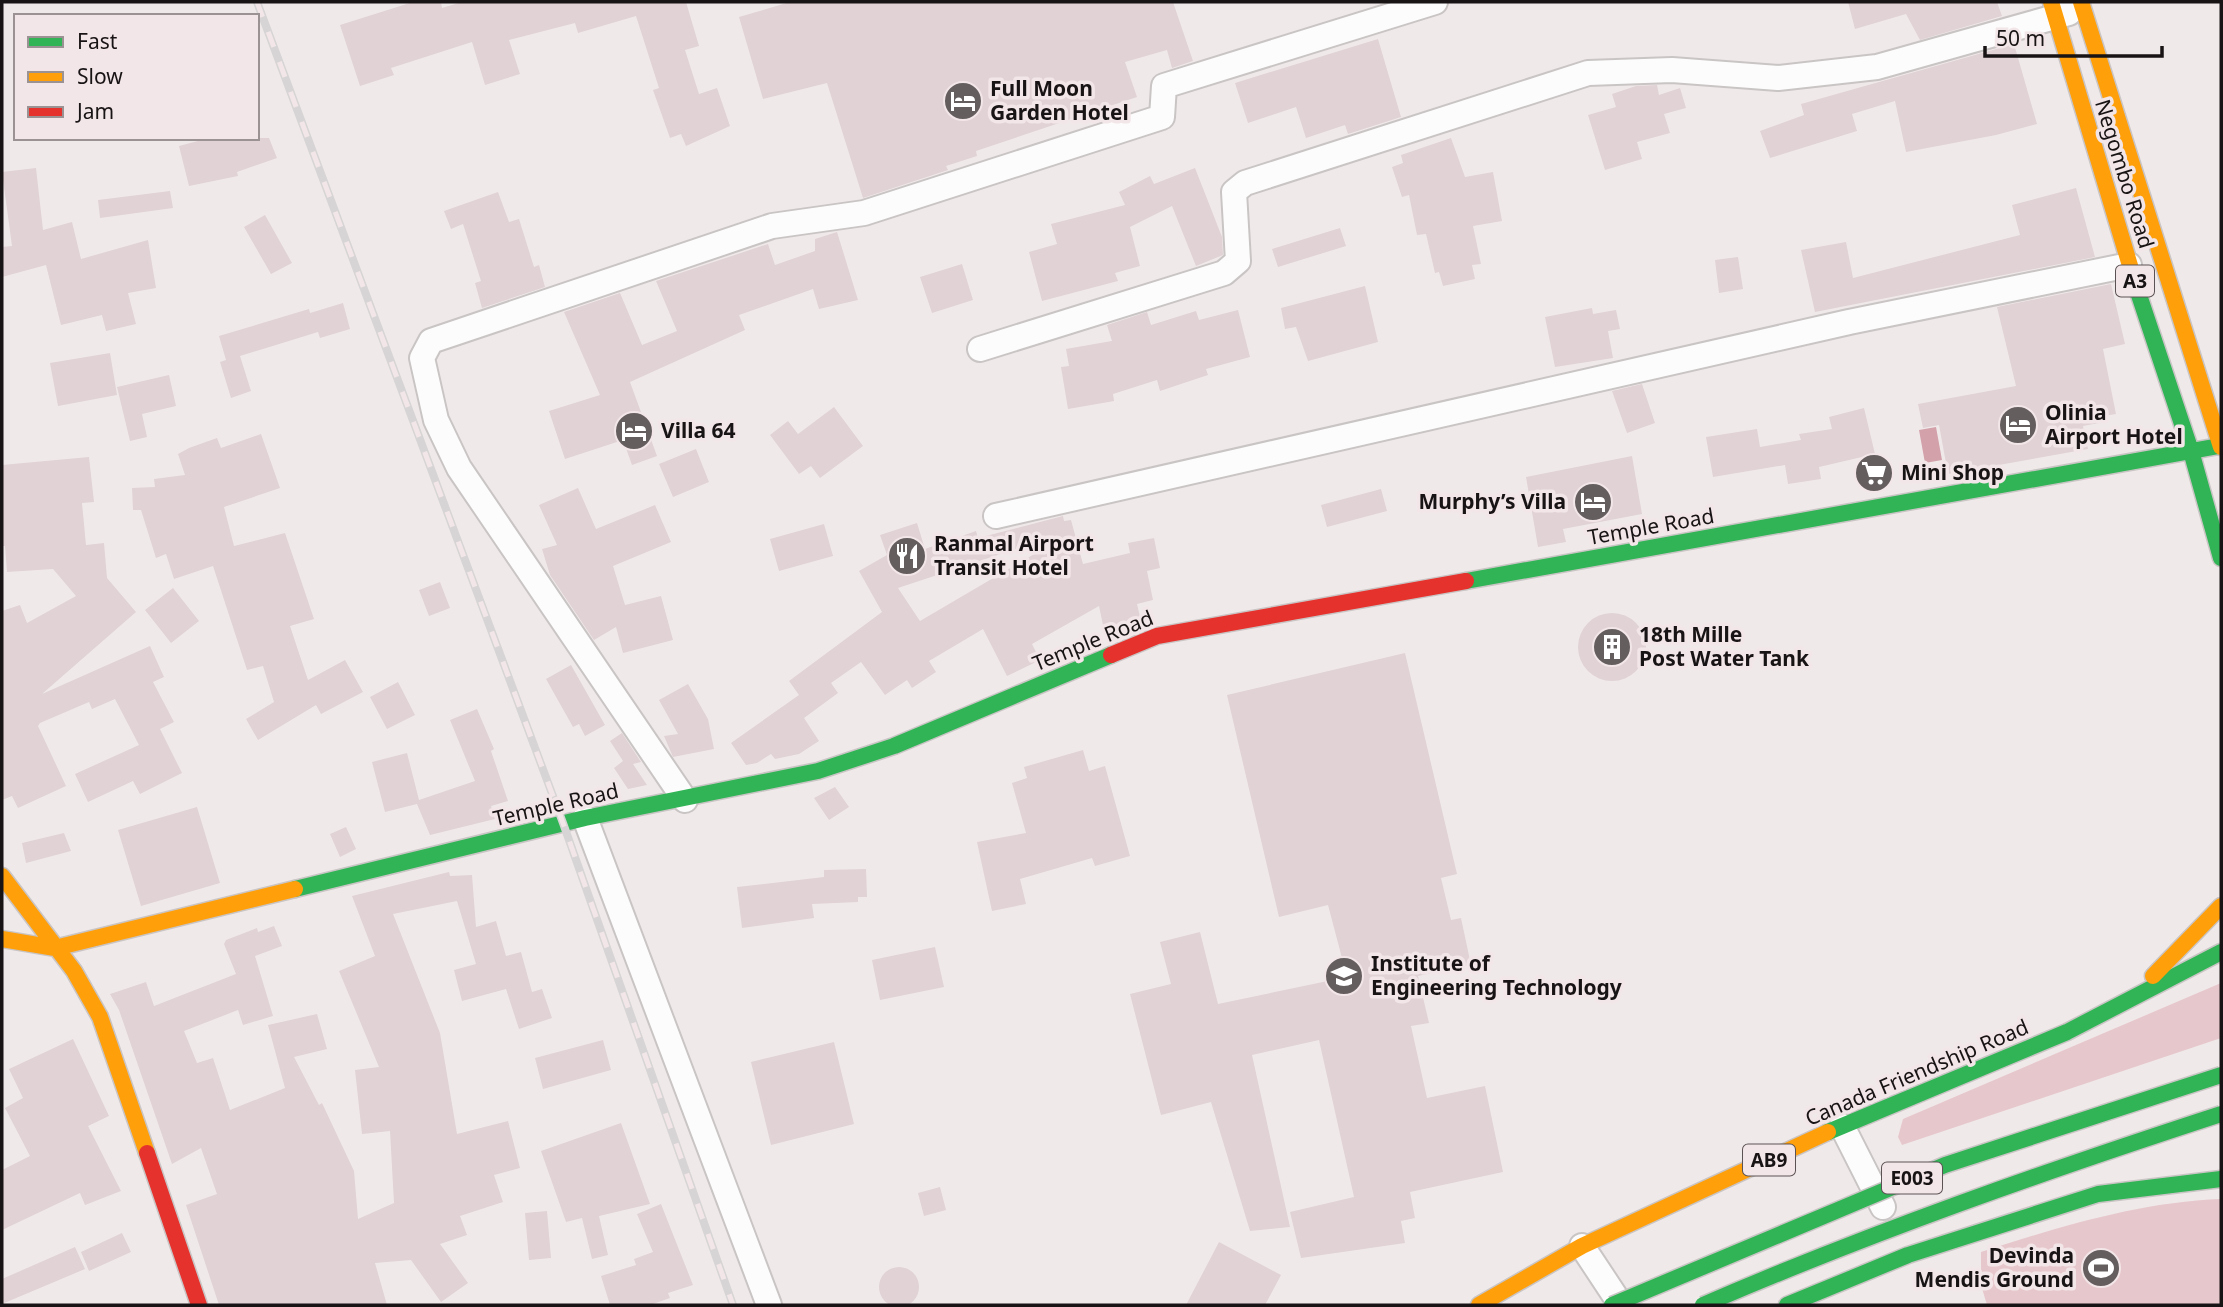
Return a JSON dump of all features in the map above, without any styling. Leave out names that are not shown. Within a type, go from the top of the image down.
[{"type":"main road","name":"Negombo Road","points":[[2082,5],[2221,446]]},
{"type":"main road","name":"Negombo Road","points":[[2053,10],[2129,265],[2191,451],[2221,558]]},
{"type":"main road","name":"Temple Road","points":[[2,939],[55,948],[585,818],[685,800],[818,771],[894,746],[1157,636],[2221,446]]},
{"type":"main road","points":[[2,876],[89,995],[115,1054],[167,1217],[199,1305]]},
{"type":"main road","points":[[2067,1032],[2140,988],[2221,906]]},
{"type":"main road","name":"Canada Friendship Road","points":[[1479,1305],[1582,1246],[1842,1126],[2067,1032],[2221,952]]},
{"type":"main road","name":"E003","points":[[1612,1305],[1945,1165],[2221,1074]]},
{"type":"main road","name":"E003","points":[[1703,1305],[1787,1268],[2009,1183],[2221,1114]]},
{"type":"main road","points":[[1787,1305],[1908,1255],[2098,1194],[2221,1179]]},
{"type":"street","points":[[685,800],[459,468],[436,420],[422,358],[432,341],[772,226],[864,213],[1162,117],[1164,86],[1435,2]]},
{"type":"street","points":[[980,349],[1224,272],[1238,261],[1234,192],[1245,183],[1576,76],[1588,73],[1672,70],[1778,78],[1877,67],[2053,10],[2082,5]]},
{"type":"street","points":[[996,516],[1835,325],[2129,265]]},
{"type":"street","points":[[585,818],[769,1305]]},
{"type":"street","points":[[1842,1126],[1908,1255]]},
{"type":"street","points":[[1582,1246],[1621,1305]]},
{"type":"shaded area","points":[[1936,427],[1942,460],[1925,463],[1919,430]]},
{"type":"shaded area","points":[[2221,983],[2221,1038],[1902,1145],[1898,1137],[1903,1119]]},
{"type":"shaded area","name":"Devinda Mendis Ground","points":[[2221,1199],[2221,1305],[1987,1305],[1981,1285],[1981,1252],[2130,1210]]},
{"type":"building","points":[[413,2],[441,2],[442,8],[462,2],[686,2],[699,46],[685,50],[699,94],[717,88],[730,126],[686,146],[681,134],[670,138],[653,90],[659,88],[636,16],[578,33],[575,23],[509,40],[520,74],[485,85],[472,42],[391,68],[394,75],[360,86],[340,25]]},
{"type":"building","name":"Full Moon Garden Hotel","points":[[790,2],[1173,2],[1193,61],[1172,68],[1167,50],[1125,62],[1137,97],[976,151],[977,156],[946,166],[948,170],[863,198],[827,83],[763,99],[739,17]]},
{"type":"building","points":[[1848,2],[1997,2],[2002,16],[1920,40],[1906,14],[1855,29]]},
{"type":"building","points":[[1378,39],[1401,117],[1348,134],[1345,125],[1306,138],[1296,107],[1248,123],[1235,83]]},
{"type":"building","points":[[2014,44],[2037,124],[1996,135],[1906,152],[1895,101],[1852,114],[1857,131],[1770,158],[1760,131],[1804,115],[1801,104]]},
{"type":"building","points":[[1657,85],[1659,95],[1680,88],[1686,108],[1664,114],[1670,133],[1637,142],[1642,159],[1605,170],[1588,115],[1616,107],[1612,94],[1636,86]]},
{"type":"building","points":[[269,138],[277,158],[237,172],[238,176],[189,186],[179,146],[202,140]]},
{"type":"building","points":[[1451,138],[1465,177],[1493,172],[1502,221],[1473,226],[1481,264],[1472,265],[1475,279],[1443,286],[1439,272],[1435,273],[1426,234],[1417,235],[1409,195],[1402,197],[1392,167],[1403,163],[1401,155]]},
{"type":"building","points":[[36,168],[43,230],[72,222],[81,259],[148,240],[156,288],[128,293],[136,324],[106,331],[102,315],[61,325],[46,265],[2,277],[2,247],[12,246],[2,172]]},
{"type":"building","points":[[1195,168],[1222,237],[1223,255],[1196,266],[1172,206],[1130,227],[1140,266],[1115,273],[1118,281],[1042,301],[1029,252],[1057,244],[1051,224],[1125,205],[1119,192],[1150,176],[1154,184]]},
{"type":"building","points":[[2076,188],[2095,257],[1815,312],[1801,250],[1846,242],[1853,278],[2020,235],[2012,205]]},
{"type":"building","points":[[170,191],[173,208],[100,218],[98,200]]},
{"type":"building","points":[[498,192],[509,222],[519,219],[534,267],[539,265],[545,287],[482,308],[475,283],[481,281],[463,224],[451,229],[444,211]]},
{"type":"building","points":[[265,215],[292,263],[271,274],[244,227]]},
{"type":"building","points":[[1340,228],[1346,246],[1278,267],[1272,249]]},
{"type":"building","points":[[837,232],[858,300],[819,309],[813,289],[739,315],[745,330],[630,382],[657,456],[632,465],[623,440],[565,459],[549,411],[600,395],[564,312],[620,293],[642,345],[677,331],[656,281],[768,244],[775,265],[815,251],[815,239]]},
{"type":"building","points":[[1738,257],[1743,289],[1719,293],[1715,260]]},
{"type":"building","points":[[962,264],[973,300],[932,313],[920,277]]},
{"type":"building","points":[[2111,284],[2125,344],[2103,349],[2116,414],[2098,417],[2099,423],[2083,426],[2088,449],[1948,474],[1939,425],[1923,428],[1918,404],[2016,386],[1997,307]]},
{"type":"building","points":[[1365,286],[1378,342],[1308,361],[1296,327],[1285,329],[1281,308]]},
{"type":"building","points":[[343,303],[350,329],[320,338],[318,332],[240,356],[251,391],[231,398],[220,362],[226,360],[219,336],[309,309],[310,313]]},
{"type":"building","points":[[1592,308],[1593,314],[1616,310],[1620,329],[1608,331],[1613,358],[1555,367],[1545,317]]},
{"type":"building","points":[[1238,310],[1250,357],[1206,369],[1208,375],[1160,391],[1157,380],[1113,394],[1114,401],[1068,409],[1061,367],[1069,366],[1066,349],[1112,341],[1107,325],[1147,312],[1151,325],[1196,311],[1199,320]]},
{"type":"building","points":[[110,353],[117,395],[58,406],[50,363]]},
{"type":"building","points":[[169,375],[176,406],[142,414],[147,437],[130,441],[117,387]]},
{"type":"building","points":[[1642,384],[1655,423],[1627,433],[1612,391]]},
{"type":"building","points":[[834,407],[863,446],[820,478],[811,466],[799,474],[770,435],[788,421],[798,434]]},
{"type":"building","points":[[1864,408],[1875,454],[1819,467],[1821,479],[1788,484],[1785,465],[1713,477],[1706,437],[1757,429],[1760,447],[1801,440],[1799,434],[1832,429],[1829,417]]},
{"type":"building","points":[[261,434],[280,488],[224,507],[234,546],[285,533],[314,619],[290,626],[308,680],[345,660],[363,692],[321,714],[316,705],[258,740],[246,719],[274,702],[263,666],[247,670],[213,566],[174,579],[166,554],[156,558],[141,510],[133,510],[132,488],[155,487],[154,479],[185,475],[178,454],[189,448],[217,438],[221,448]]},
{"type":"building","points":[[696,449],[709,482],[673,497],[659,464]]},
{"type":"building","points":[[1632,456],[1642,514],[1563,529],[1566,542],[1538,547],[1526,477]]},
{"type":"building","points":[[89,457],[94,502],[82,503],[86,545],[104,543],[107,578],[136,612],[42,694],[150,646],[164,677],[153,682],[174,722],[160,729],[182,773],[140,794],[133,781],[88,802],[75,774],[139,745],[115,699],[92,709],[89,702],[40,723],[38,726],[66,786],[18,808],[12,796],[2,800],[2,611],[20,605],[27,623],[76,596],[53,569],[7,572],[5,546],[2,546],[2,465]]},
{"type":"building","points":[[578,488],[596,529],[655,505],[671,542],[613,566],[625,605],[661,596],[673,640],[623,653],[616,627],[594,640],[550,575],[542,549],[557,545],[539,505]]},
{"type":"building","points":[[1381,489],[1387,511],[1327,527],[1321,505]]},
{"type":"building","points":[[1063,516],[1064,521],[1071,520],[1083,564],[1130,553],[1128,543],[1154,538],[1160,568],[1147,571],[1153,600],[1137,604],[1141,621],[1104,630],[1099,606],[1032,644],[1040,660],[1007,676],[983,629],[929,661],[936,672],[912,688],[907,680],[885,695],[861,662],[831,683],[838,693],[804,718],[819,741],[799,754],[775,759],[771,754],[757,763],[746,765],[731,743],[799,695],[789,681],[882,612],[859,571],[887,555],[880,535],[917,523],[925,549],[976,531],[978,538]],"holes":[[[1037,542],[1041,550],[920,621],[898,588]]]},
{"type":"building","points":[[824,524],[833,556],[779,571],[770,539]]},
{"type":"building","points":[[440,582],[450,608],[429,616],[419,590]]},
{"type":"building","points":[[173,588],[199,621],[171,643],[145,610]]},
{"type":"building","name":"18th Mille Post Water Tank","points":[[1619,613],[1640,628],[1646,640],[1644,660],[1636,671],[1619,681],[1605,681],[1588,671],[1580,660],[1578,640],[1588,623],[1599,615]]},
{"type":"building","points":[[1405,653],[1457,874],[1441,878],[1451,920],[1461,918],[1471,965],[1418,976],[1429,1023],[1411,1026],[1427,1098],[1485,1086],[1503,1172],[1410,1192],[1415,1218],[1401,1221],[1405,1243],[1301,1258],[1290,1212],[1354,1197],[1319,1040],[1252,1055],[1290,1227],[1250,1231],[1211,1102],[1161,1115],[1130,994],[1171,984],[1160,942],[1200,932],[1218,1004],[1347,977],[1328,905],[1279,917],[1227,695]]},
{"type":"building","points":[[571,665],[605,725],[585,736],[579,724],[573,727],[546,679]]},
{"type":"building","points":[[398,682],[415,715],[387,729],[370,697]]},
{"type":"building","points":[[688,684],[708,719],[714,749],[673,757],[664,736],[678,734],[659,700]]},
{"type":"building","points":[[477,709],[494,749],[491,751],[508,801],[491,806],[495,819],[430,835],[417,804],[385,812],[372,762],[407,753],[419,800],[475,781],[450,720]]},
{"type":"building","points":[[622,733],[641,762],[633,764],[647,785],[628,789],[614,768],[623,761],[610,741]]},
{"type":"building","points":[[1083,750],[1089,771],[1105,766],[1130,856],[1095,866],[1092,858],[1020,879],[1026,904],[992,911],[977,842],[1026,833],[1012,783],[1027,778],[1024,767]]},
{"type":"building","points":[[835,787],[849,807],[829,820],[814,798]]},
{"type":"building","points":[[197,807],[220,883],[141,906],[118,830]]},
{"type":"building","points":[[346,827],[356,849],[340,857],[330,834]]},
{"type":"building","points":[[64,833],[71,851],[26,863],[22,843]]},
{"type":"building","points":[[866,869],[867,897],[858,897],[858,902],[812,904],[814,918],[742,928],[737,887],[824,877],[824,870]]},
{"type":"building","points":[[449,872],[450,876],[472,875],[476,927],[496,921],[506,956],[521,952],[532,992],[542,989],[552,1018],[519,1029],[506,989],[462,1001],[454,970],[476,964],[457,901],[393,914],[440,1033],[457,1134],[508,1121],[520,1168],[494,1175],[503,1202],[460,1216],[467,1235],[440,1244],[468,1283],[441,1302],[411,1260],[375,1263],[387,1305],[219,1305],[186,1205],[217,1194],[201,1148],[172,1164],[119,1010],[110,994],[146,982],[154,1006],[236,974],[224,944],[226,940],[257,928],[258,932],[274,926],[282,946],[255,956],[273,1016],[243,1025],[238,1010],[184,1031],[197,1063],[213,1058],[230,1110],[285,1088],[268,1025],[317,1014],[327,1049],[294,1057],[319,1105],[322,1103],[354,1171],[358,1219],[394,1203],[390,1131],[362,1134],[355,1070],[379,1067],[339,971],[375,956],[352,896]]},
{"type":"building","points":[[935,947],[944,987],[880,1000],[872,960]]},
{"type":"building","points":[[73,1039],[109,1116],[88,1126],[121,1191],[85,1205],[80,1193],[2,1230],[2,1170],[30,1156],[5,1108],[23,1098],[9,1069]]},
{"type":"building","points":[[603,1040],[611,1070],[543,1089],[535,1058]]},
{"type":"building","points":[[834,1042],[854,1124],[771,1145],[751,1062]]},
{"type":"building","points":[[621,1123],[650,1204],[599,1216],[608,1255],[592,1259],[582,1218],[566,1222],[541,1151]]},
{"type":"building","points":[[940,1187],[946,1210],[924,1216],[918,1193]]},
{"type":"building","points":[[661,1204],[693,1285],[668,1293],[670,1298],[650,1305],[610,1305],[601,1276],[636,1265],[634,1259],[653,1252],[637,1214]]},
{"type":"building","points":[[547,1211],[551,1258],[529,1260],[525,1213]]},
{"type":"building","points":[[122,1233],[131,1252],[89,1271],[81,1252]]},
{"type":"building","points":[[1219,1242],[1281,1275],[1265,1305],[1186,1305]]},
{"type":"building","points":[[75,1247],[85,1269],[2,1304],[2,1279]]},
{"type":"building","points":[[899,1267],[907,1268],[913,1273],[918,1279],[918,1295],[913,1301],[907,1306],[899,1307],[891,1306],[885,1301],[880,1295],[879,1287],[880,1279],[885,1273],[891,1268]]},
{"type":"railway","points":[[257,2],[563,823],[733,1305]]},
{"type":"traffic: fast","points":[[2137,289],[2191,451],[2221,558]]},
{"type":"traffic: fast","points":[[1466,581],[2219,446]]},
{"type":"traffic: fast","points":[[295,889],[585,818],[818,771],[894,746],[1111,655]]},
{"type":"traffic: fast","points":[[1828,1132],[2067,1032],[2221,952]]},
{"type":"traffic: fast","points":[[1612,1305],[1945,1165],[2221,1075]]},
{"type":"traffic: fast","points":[[1703,1305],[1831,1252],[1960,1204],[2221,1114]]},
{"type":"traffic: fast","points":[[1787,1305],[1908,1255],[2098,1194],[2221,1179]]},
{"type":"traffic: slow","points":[[2051,2],[2137,289]]},
{"type":"traffic: slow","points":[[2081,2],[2221,447]]},
{"type":"traffic: slow","points":[[2,876],[74,971],[100,1017],[147,1153]]},
{"type":"traffic: slow","points":[[2,939],[55,948],[295,889]]},
{"type":"traffic: slow","points":[[2153,976],[2221,906]]},
{"type":"traffic: slow","points":[[1479,1305],[1582,1246],[1828,1132]]},
{"type":"traffic: jam","points":[[1111,655],[1157,636],[1466,581]]},
{"type":"traffic: jam","points":[[147,1153],[199,1305]]},
{"type":"place","name":"Full Moon Garden Hotel","points":[[963,101]]},
{"type":"place","name":"Olinia Airport Hotel","points":[[2018,425]]},
{"type":"place","name":"Villa 64","points":[[634,431]]},
{"type":"place","name":"Mini Shop","points":[[1874,473]]},
{"type":"place","name":"Murphy’s Villa","points":[[1593,502]]},
{"type":"place","name":"Ranmal Airport Transit Hotel","points":[[907,556]]},
{"type":"place","name":"18th Mille Post Water Tank","points":[[1612,647]]},
{"type":"place","name":"Institute of Engineering Technology","points":[[1344,976]]},
{"type":"place","name":"Devinda Mendis Ground","points":[[2101,1268]]}]
